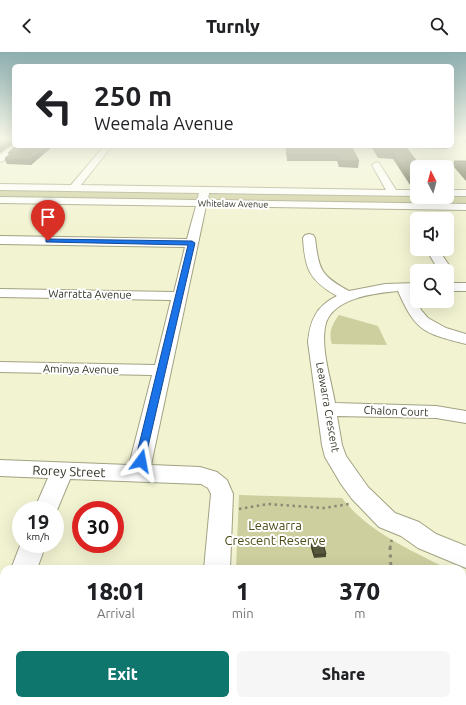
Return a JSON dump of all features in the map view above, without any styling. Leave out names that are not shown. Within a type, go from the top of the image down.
[{"type":"street","points":[[74,188],[90,168]]},
{"type":"street","points":[[378,168],[392,192]]},
{"type":"street","name":"Whitelaw Avenue","points":[[0,187],[74,188],[203,196],[466,207]]},
{"type":"street","name":"Whitelaw Avenue","points":[[0,200],[410,192]]},
{"type":"street","points":[[454,193],[466,193]]},
{"type":"street","points":[[138,473],[203,196]]},
{"type":"street","points":[[309,238],[313,267],[316,274],[326,284],[348,297]]},
{"type":"street","points":[[0,240],[192,243]]},
{"type":"street","name":"Leawarra Crescent","points":[[410,287],[376,289],[348,297],[337,302],[326,311],[320,319],[316,328],[316,342],[332,445],[342,468],[360,493],[387,520],[410,529],[427,541],[466,557]]},
{"type":"street","name":"Warratta Avenue","points":[[0,293],[179,296]]},
{"type":"street","points":[[415,308],[416,314],[421,320],[441,332],[466,339]]},
{"type":"street","name":"Aminya Avenue","points":[[0,367],[162,370]]},
{"type":"street","name":"Chalon Court","points":[[326,409],[436,412],[466,416]]},
{"type":"street","name":"Rorey Street","points":[[0,468],[201,475],[208,478],[217,483],[222,494],[217,565]]},
{"type":"street","points":[[50,501],[62,471]]},
{"type":"street","points":[[25,565],[30,553]]},
{"type":"path","points":[[236,508],[246,508],[268,504],[324,508],[350,504]]},
{"type":"path","points":[[391,565],[390,542],[399,525]]},
{"type":"green space","points":[[0,188],[200,192],[199,199],[196,201],[0,198]]},
{"type":"green space","points":[[210,192],[410,194],[410,204],[454,204],[454,195],[466,195],[466,205],[212,201],[207,200]]},
{"type":"green space","points":[[339,315],[378,326],[387,345],[332,344],[330,336],[331,329]]},
{"type":"green space","name":"Leawarra Crescent Reserve","points":[[239,495],[342,498],[365,521],[391,540],[440,565],[236,565]]},
{"type":"building","points":[[403,168],[410,168],[410,179]]},
{"type":"building","points":[[461,168],[466,168],[466,173]]},
{"type":"building","points":[[323,543],[326,554],[314,555],[311,544]]},
{"type":"route","points":[[48,241],[192,243],[141,461]]}]
